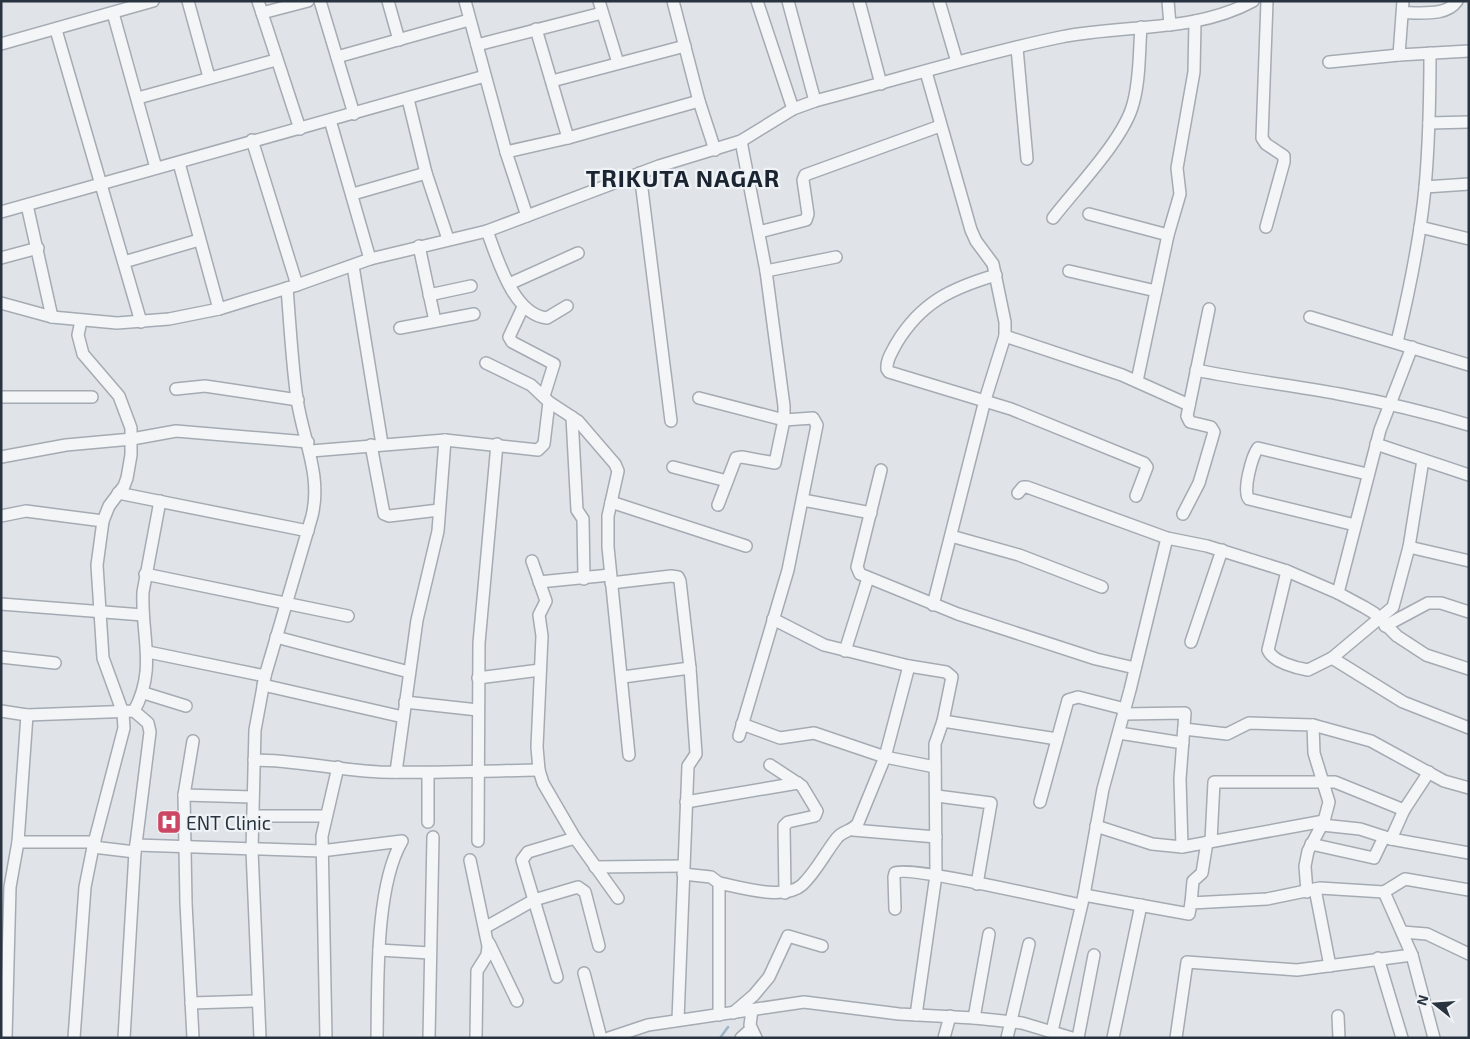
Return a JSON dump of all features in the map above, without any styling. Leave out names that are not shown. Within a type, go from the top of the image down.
[{"type":"street","points":[[1,44],[56,30],[153,1]]},
{"type":"street","points":[[188,1],[209,77]]},
{"type":"street","points":[[300,129],[260,7],[308,1]]},
{"type":"street","points":[[320,1],[354,114]]},
{"type":"street","points":[[388,1],[399,40]]},
{"type":"street","points":[[465,1],[506,152],[527,216]]},
{"type":"street","points":[[599,1],[618,63]]},
{"type":"street","points":[[673,1],[699,101],[715,150]]},
{"type":"street","points":[[757,1],[794,109]]},
{"type":"street","points":[[788,1],[815,101]]},
{"type":"street","points":[[859,1],[881,84]]},
{"type":"street","points":[[939,1],[957,62]]},
{"type":"street","points":[[1168,1],[1170,25]]},
{"type":"street","points":[[1222,1],[1222,14]]},
{"type":"street","points":[[1,304],[25,311],[81,321],[141,322],[219,308],[292,287],[370,259],[487,231],[640,173],[741,141],[794,109],[815,101],[957,62],[1017,48],[1094,32],[1195,21],[1222,14],[1253,1]]},
{"type":"street","points":[[1266,227],[1284,162],[1284,156],[1266,144],[1262,138],[1267,1]]},
{"type":"street","points":[[1398,55],[1403,7],[1445,11],[1453,8],[1457,1]]},
{"type":"street","points":[[113,13],[156,168]]},
{"type":"street","points":[[477,45],[602,13]]},
{"type":"street","points":[[336,57],[469,20]]},
{"type":"street","points":[[1136,381],[1168,235],[1180,194],[1177,168],[1194,72],[1195,21]]},
{"type":"street","points":[[1053,218],[1117,137],[1128,117],[1135,94],[1141,27]]},
{"type":"street","points":[[56,30],[141,322]]},
{"type":"street","points":[[536,30],[568,138]]},
{"type":"street","points":[[552,81],[685,46]]},
{"type":"street","points":[[1017,48],[1027,159]]},
{"type":"street","points":[[1329,62],[1398,55],[1469,52]]},
{"type":"street","points":[[1397,342],[1420,226],[1425,187],[1430,123],[1430,54]]},
{"type":"street","points":[[138,98],[276,60]]},
{"type":"street","points":[[926,72],[971,230],[976,241],[993,264],[1005,322],[1005,336],[985,400],[933,605]]},
{"type":"street","points":[[1,212],[485,76]]},
{"type":"street","points":[[408,99],[426,173],[448,239]]},
{"type":"street","points":[[506,152],[568,138],[699,101]]},
{"type":"street","points":[[330,120],[353,194],[370,259]]},
{"type":"street","points":[[1430,123],[1469,122]]},
{"type":"street","points":[[759,232],[806,220],[808,214],[803,180],[805,175],[940,126]]},
{"type":"street","points":[[252,140],[292,287],[298,400],[309,447],[316,494],[308,531],[264,680],[255,730],[252,850],[260,1038]]},
{"type":"street","points":[[718,505],[734,461],[739,457],[776,463],[784,420],[766,271],[741,141]]},
{"type":"street","points":[[178,163],[219,308]]},
{"type":"street","points":[[353,194],[426,173]]},
{"type":"street","points":[[640,173],[671,421]]},
{"type":"street","points":[[1425,187],[1469,184]]},
{"type":"street","points":[[27,204],[52,316]]},
{"type":"street","points":[[1089,214],[1168,235]]},
{"type":"street","points":[[1420,226],[1469,239]]},
{"type":"street","points":[[487,231],[509,284],[523,307],[539,316],[547,318],[567,306]]},
{"type":"street","points":[[124,262],[199,240]]},
{"type":"street","points":[[419,246],[435,321]]},
{"type":"street","points":[[1,258],[38,248]]},
{"type":"street","points":[[509,284],[578,253]]},
{"type":"street","points":[[766,271],[836,257]]},
{"type":"street","points":[[353,266],[377,445],[384,514],[389,516],[440,510]]},
{"type":"street","points":[[1069,271],[1156,291]]},
{"type":"street","points":[[996,275],[956,287],[933,302],[908,325],[886,365],[889,372],[985,400],[1072,432],[1144,463],[1147,467],[1136,496]]},
{"type":"street","points":[[429,296],[471,286]]},
{"type":"street","points":[[1,457],[66,444],[132,439],[176,431],[309,447],[445,440],[497,444],[538,450],[542,448],[546,399],[554,364],[512,342],[509,337],[523,307]]},
{"type":"street","points":[[1184,514],[1199,483],[1214,432],[1210,427],[1190,422],[1187,416],[1209,309]]},
{"type":"street","points":[[400,328],[474,314]]},
{"type":"street","points":[[1310,317],[1469,365]]},
{"type":"street","points":[[81,321],[78,335],[83,354],[120,396],[128,416],[132,439],[127,478],[109,506],[103,521],[97,565],[103,658],[129,712]]},
{"type":"street","points":[[1005,336],[1136,381],[1190,405]]},
{"type":"street","points":[[1338,593],[1376,444],[1389,404],[1412,347]]},
{"type":"street","points":[[486,363],[521,379],[572,417],[591,434],[615,464],[618,471],[607,532],[610,579],[623,677],[629,755]]},
{"type":"street","points":[[1196,370],[1244,380],[1337,393],[1389,404],[1469,425]]},
{"type":"street","points":[[176,389],[206,386],[298,400]]},
{"type":"street","points":[[1,397],[92,397]]},
{"type":"street","points":[[699,398],[784,420],[806,417],[814,418],[817,430],[788,570],[740,730],[780,738],[814,733],[884,757],[935,767]]},
{"type":"street","points":[[572,417],[577,510],[583,519],[584,579]]},
{"type":"street","points":[[396,772],[417,620],[435,549],[445,440]]},
{"type":"street","points":[[478,841],[479,643],[497,444]]},
{"type":"street","points":[[1376,444],[1469,475]]},
{"type":"street","points":[[1355,525],[1249,499],[1246,490],[1258,448],[1367,474]]},
{"type":"street","points":[[1383,623],[1396,602],[1409,547],[1423,460]]},
{"type":"street","points":[[673,467],[727,481]]},
{"type":"street","points":[[881,470],[857,571],[868,578],[933,605],[1096,660],[1135,668]]},
{"type":"street","points":[[1018,493],[1023,487],[1027,487],[1166,538],[1222,550],[1287,571],[1338,593],[1374,613],[1383,623],[1426,655],[1469,669]]},
{"type":"street","points":[[118,493],[308,531]]},
{"type":"street","points":[[803,500],[871,513]]},
{"type":"street","points":[[74,1038],[82,946],[83,898],[94,844],[124,728],[129,712],[144,693],[148,652],[143,615],[145,574],[160,501]]},
{"type":"street","points":[[611,502],[746,546]]},
{"type":"street","points":[[1,516],[31,511],[103,521]]},
{"type":"street","points":[[951,536],[1020,555],[1102,587]]},
{"type":"street","points":[[609,1038],[636,1028],[678,1020],[742,1012],[793,1002],[816,1002],[916,1015],[1012,1022],[1062,1035],[1082,900],[1103,789],[1125,712],[1166,538]]},
{"type":"street","points":[[1409,547],[1469,561]]},
{"type":"street","points":[[1191,642],[1222,550]]},
{"type":"street","points":[[532,561],[546,601],[539,615],[542,636],[536,758],[539,770],[543,783],[575,838],[618,898]]},
{"type":"street","points":[[1287,571],[1268,642],[1269,654],[1283,662],[1308,670],[1332,658],[1356,636],[1422,605],[1434,601],[1469,612]]},
{"type":"street","points":[[145,574],[348,616]]},
{"type":"street","points":[[539,582],[678,577],[690,668],[696,754],[688,766],[678,1020]]},
{"type":"street","points":[[845,651],[868,578]]},
{"type":"street","points":[[1,604],[143,615]]},
{"type":"street","points":[[773,619],[812,640],[845,651],[950,674],[952,682],[943,721],[935,744],[937,796],[936,875],[916,1015]]},
{"type":"street","points":[[276,637],[409,672]]},
{"type":"street","points":[[148,652],[264,680],[403,717]]},
{"type":"street","points":[[1,656],[55,663]]},
{"type":"street","points":[[1332,658],[1403,702],[1469,728]]},
{"type":"street","points":[[595,867],[683,870],[711,877],[719,884],[785,893],[802,885],[838,837],[853,830],[858,823],[884,757],[909,666]]},
{"type":"street","points":[[623,677],[690,668]]},
{"type":"street","points":[[478,678],[540,670]]},
{"type":"street","points":[[144,693],[186,706]]},
{"type":"street","points":[[1040,802],[1066,704],[1071,697],[1125,712],[1185,713],[1180,779],[1182,847]]},
{"type":"street","points":[[405,702],[478,710]]},
{"type":"street","points":[[1,711],[27,715],[129,712],[148,723],[150,732],[136,848],[124,1038]]},
{"type":"street","points":[[6,1038],[4,1002],[10,888],[18,842],[27,715]]},
{"type":"street","points":[[943,721],[1056,740]]},
{"type":"street","points":[[1184,729],[1227,734],[1249,723],[1313,725],[1372,741],[1444,781],[1469,788]]},
{"type":"street","points":[[1313,725],[1314,753],[1329,802],[1323,823],[1311,844],[1305,866],[1330,966]]},
{"type":"street","points":[[1118,733],[1183,743]]},
{"type":"street","points":[[193,741],[184,795],[184,848],[193,1038]]},
{"type":"street","points":[[254,760],[289,761],[366,771],[428,773],[539,770]]},
{"type":"street","points":[[770,765],[798,782],[806,790],[818,811],[816,816],[788,822],[784,826],[785,893]]},
{"type":"street","points":[[326,1038],[321,851],[325,816],[338,767]]},
{"type":"street","points":[[1311,844],[1374,858],[1429,772]]},
{"type":"street","points":[[428,773],[428,822]]},
{"type":"street","points":[[895,909],[895,873],[902,870],[977,884],[1082,900],[1141,905],[1190,914],[1193,881],[1202,872],[1209,841],[1214,782],[1324,781],[1345,784],[1404,810]]},
{"type":"street","points":[[686,802],[798,782]]},
{"type":"street","points":[[184,795],[253,796]]},
{"type":"street","points":[[937,796],[992,803],[977,884]]},
{"type":"street","points":[[253,816],[325,816]]},
{"type":"street","points":[[1096,826],[1152,844],[1182,847],[1323,823],[1360,829],[1388,838],[1469,853]]},
{"type":"street","points":[[853,830],[936,837]]},
{"type":"street","points":[[429,1038],[433,837]]},
{"type":"street","points":[[557,977],[522,866],[524,856],[528,852],[575,838]]},
{"type":"street","points":[[18,842],[94,844],[136,848],[321,851],[402,841],[389,871],[379,950],[377,1038]]},
{"type":"street","points":[[470,860],[486,927],[487,939],[487,956],[477,971],[476,1038]]},
{"type":"street","points":[[1191,902],[1267,899],[1311,890],[1384,892],[1405,879],[1469,890]]},
{"type":"street","points":[[719,884],[719,1015]]},
{"type":"street","points":[[486,927],[534,900],[574,887],[582,888],[599,946]]},
{"type":"street","points":[[1384,892],[1412,955],[1434,1038]]},
{"type":"street","points":[[1113,1038],[1141,905]]},
{"type":"street","points":[[1402,932],[1427,934],[1469,954]]},
{"type":"street","points":[[974,1018],[989,934]]},
{"type":"street","points":[[742,1012],[769,978],[788,936],[822,946]]},
{"type":"street","points":[[487,939],[517,1001]]},
{"type":"street","points":[[1007,1038],[1030,944]]},
{"type":"street","points":[[379,950],[430,952]]},
{"type":"street","points":[[1078,1038],[1094,955]]},
{"type":"street","points":[[1176,1038],[1187,962],[1297,970],[1412,955]]},
{"type":"street","points":[[1378,958],[1402,1038]]},
{"type":"street","points":[[584,973],[601,1038]]},
{"type":"street","points":[[191,1004],[258,1001]]},
{"type":"street","points":[[741,1038],[753,1033],[749,1020],[742,1012]]},
{"type":"street","points":[[944,1038],[950,1016]]},
{"type":"street","points":[[1338,1016],[1339,1038]]},
{"type":"waterway","points":[[720,1038],[728,1027]]},
{"type":"place","name":"ENT Clinic","points":[[169,822]]},
{"type":"district","name":"TRIKUTA NAGAR","points":[[683,177]]}]
